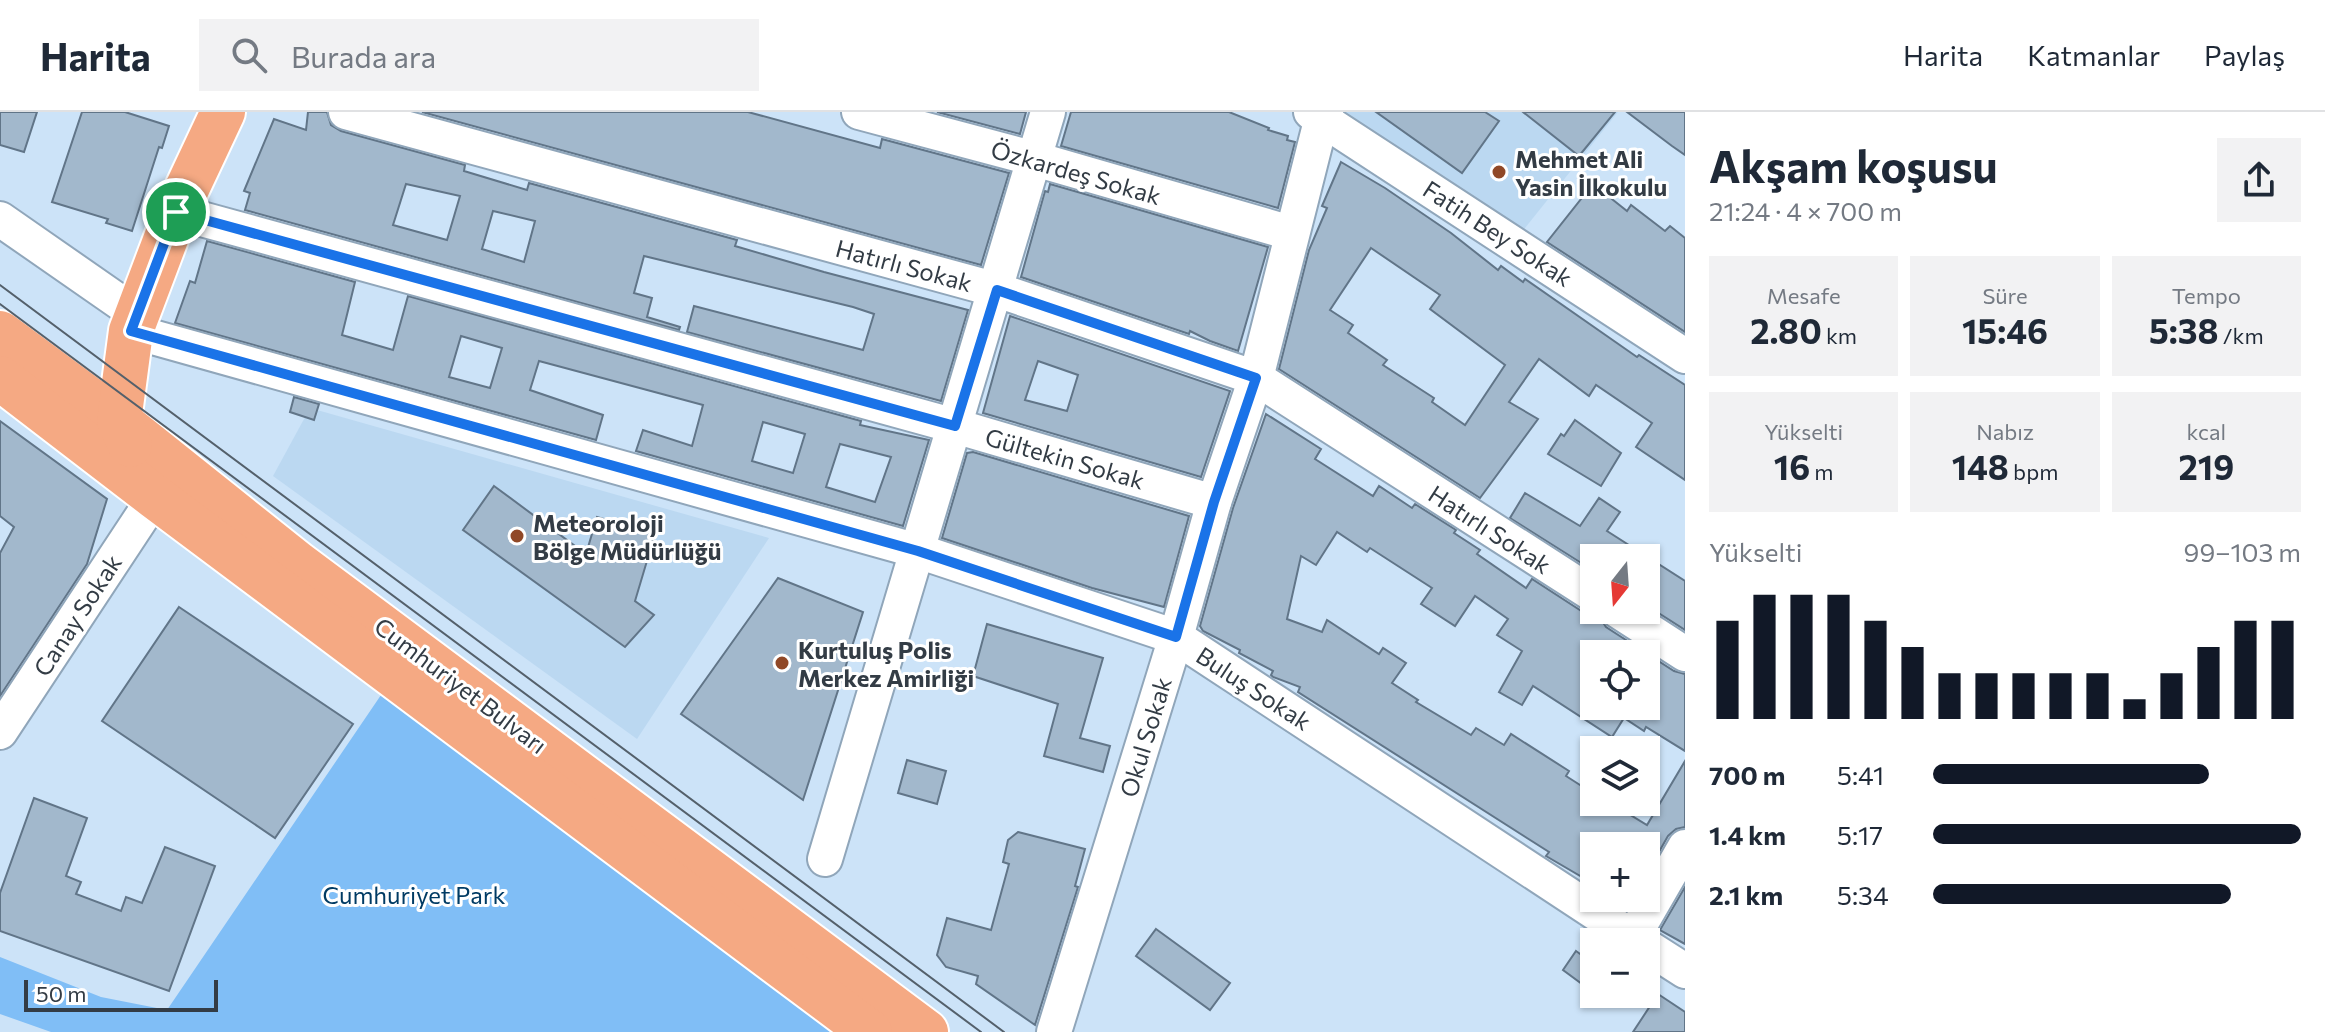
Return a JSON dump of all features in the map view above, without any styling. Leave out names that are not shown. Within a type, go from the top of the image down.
[{"type":"main road","points":[[155,497],[119,421],[134,323],[176,212],[223,112]]},
{"type":"main road","name":"Cumhuriyet Bulvarı","points":[[0,333],[119,421],[298,564],[926,1032]]},
{"type":"main road","name":"Cumhuriyet Bulvarı","points":[[0,378],[870,1032]]},
{"type":"street","name":"Hatırlı Sokak","points":[[346,112],[997,290],[1256,378],[1580,586]]},
{"type":"street","name":"Özkardeş Sokak","points":[[859,112],[1291,233]]},
{"type":"street","points":[[825,859],[1048,112]]},
{"type":"street","name":"Okul Sokak","points":[[1054,1032],[1176,637],[1214,502],[1256,378],[1320,114]]},
{"type":"street","name":"Fatih Bey Sokak","points":[[1320,114],[1685,356]]},
{"type":"street","name":"Gültekin Sokak","points":[[176,212],[955,426],[1214,502]]},
{"type":"street","name":"Buluş Sokak","points":[[0,219],[134,323],[918,551],[1176,637],[1619,928]]},
{"type":"street","name":"Canay Sokak","points":[[0,732],[155,497]]},
{"type":"street","points":[[1639,624],[1685,654]]},
{"type":"street","points":[[1647,928],[1685,847]]},
{"type":"street","name":"Buluş Sokak","points":[[1660,955],[1685,971]]},
{"type":"shaded area","name":"Mehmet Ali Yasin İlkokulu","points":[[1337,112],[1618,112],[1521,233]]},
{"type":"shaded area","points":[[310,408],[769,538],[637,739],[273,476]]},
{"type":"green space","name":"Cumhuriyet Park","points":[[381,695],[832,1032],[51,1032],[0,1014],[0,957],[101,997],[167,1010]]},
{"type":"building","points":[[0,112],[37,112],[24,152],[0,145]]},
{"type":"building","points":[[82,112],[125,112],[169,126],[162,148],[159,147],[132,231],[106,223],[108,219],[52,202]]},
{"type":"building","points":[[308,112],[327,112],[331,125],[341,131],[465,165],[464,171],[527,190],[529,183],[737,240],[735,246],[968,310],[941,401],[687,332],[694,306],[863,350],[874,314],[853,307],[644,256],[634,293],[652,298],[647,317],[680,327],[679,330],[245,210],[250,193],[244,191],[274,119],[306,130]],"holes":[[[406,184],[460,196],[447,240],[393,225]],[[493,211],[535,221],[524,262],[482,249]]]},
{"type":"building","points":[[422,112],[748,112],[880,148],[882,139],[1009,173],[981,265]]},
{"type":"building","points":[[937,112],[1026,112],[1020,134]]},
{"type":"building","points":[[1071,112],[1229,112],[1288,136],[1287,140],[1295,142],[1278,208],[1061,146]]},
{"type":"building","points":[[1376,112],[1485,112],[1499,121],[1462,173]]},
{"type":"building","points":[[1523,112],[1615,112],[1579,156]]},
{"type":"building","points":[[1627,112],[1685,112],[1685,155],[1672,146]]},
{"type":"building","points":[[1341,162],[1451,233],[1498,270],[1501,266],[1523,282],[1525,279],[1637,357],[1639,355],[1685,385],[1685,480],[1636,447],[1652,423],[1596,385],[1589,396],[1539,359],[1509,402],[1538,419],[1480,498],[1279,369],[1309,250],[1327,208],[1322,206]],"holes":[[[1371,248],[1440,295],[1430,309],[1505,365],[1465,425],[1432,402],[1434,398],[1383,365],[1387,360],[1348,333],[1353,325],[1330,310]]]},
{"type":"building","points":[[1050,184],[1268,247],[1238,351],[1190,331],[1189,334],[1021,277],[1045,191],[1048,192]]},
{"type":"building","points":[[1593,184],[1627,211],[1631,205],[1665,231],[1670,226],[1685,238],[1685,332],[1547,242]]},
{"type":"building","points":[[207,241],[355,282],[342,335],[393,350],[408,296],[861,421],[860,425],[929,440],[903,526],[636,451],[643,430],[692,446],[703,405],[539,361],[530,390],[603,415],[596,440],[175,323],[190,281],[195,283]],"holes":[[[461,336],[502,348],[490,388],[449,377]],[[763,422],[805,434],[793,473],[752,461]],[[840,444],[891,457],[875,502],[826,487]]]},
{"type":"building","points":[[1010,316],[1230,391],[1201,477],[983,413]],"holes":[[[1038,361],[1078,375],[1067,411],[1025,400]]]},
{"type":"building","points":[[294,397],[319,404],[314,420],[290,412]]},
{"type":"building","points":[[1266,414],[1321,449],[1315,459],[1373,496],[1379,486],[1412,508],[1415,504],[1456,530],[1454,533],[1480,550],[1477,554],[1526,588],[1532,579],[1580,610],[1580,624],[1604,624],[1626,640],[1580,640],[1580,716],[1533,686],[1522,705],[1499,692],[1522,651],[1497,635],[1508,619],[1475,596],[1455,626],[1421,604],[1432,588],[1370,548],[1367,552],[1337,532],[1316,565],[1301,556],[1287,619],[1322,632],[1327,620],[1379,654],[1383,648],[1406,663],[1392,683],[1418,700],[1416,702],[1471,735],[1476,728],[1504,745],[1511,734],[1569,771],[1566,776],[1580,785],[1580,816],[1632,816],[1647,825],[1652,816],[1660,816],[1660,803],[1685,761],[1685,827],[1676,829],[1668,836],[1660,850],[1660,832],[1580,832],[1580,876],[1546,856],[1549,852],[1298,692],[1300,687],[1273,677],[1273,671],[1203,631],[1200,626],[1233,508]]},
{"type":"building","points":[[1575,420],[1621,453],[1601,486],[1548,454]]},
{"type":"building","points":[[0,421],[107,499],[87,564],[0,696],[0,553],[14,527],[0,516]]},
{"type":"building","points":[[973,452],[1189,516],[1164,607],[1092,588],[942,538],[967,453]]},
{"type":"building","points":[[494,486],[586,554],[597,517],[655,534],[635,601],[654,615],[625,647],[463,530]]},
{"type":"building","points":[[1525,493],[1580,526],[1599,498],[1620,512],[1607,531],[1627,544],[1580,544],[1580,562],[1510,518]]},
{"type":"building","points":[[1660,565],[1685,581],[1685,630],[1660,614]]},
{"type":"building","name":"Kurtuluş Polis Merkez Amirliği","points":[[778,578],[863,612],[803,800],[681,714]]},
{"type":"building","points":[[179,607],[353,724],[275,838],[102,721]]},
{"type":"building","points":[[987,624],[1103,658],[1080,738],[1110,746],[1103,772],[1044,756],[1058,704],[973,676]]},
{"type":"building","points":[[1660,662],[1685,674],[1685,751],[1646,727],[1644,731],[1627,720],[1660,720]]},
{"type":"building","points":[[1586,720],[1623,720],[1610,736]]},
{"type":"building","points":[[907,760],[946,771],[937,804],[898,793]]},
{"type":"building","points":[[34,798],[87,818],[66,876],[81,882],[76,894],[121,911],[126,897],[142,903],[165,847],[215,866],[169,991],[0,931],[0,893]]},
{"type":"building","points":[[1018,832],[1085,849],[1075,886],[1078,887],[1035,1025],[976,984],[978,976],[946,967],[937,955],[947,918],[991,930],[1009,864],[1003,862],[1008,840]]},
{"type":"building","points":[[1685,887],[1685,944],[1660,930]]},
{"type":"building","points":[[1156,929],[1230,983],[1210,1010],[1136,956]]},
{"type":"building","points":[[1576,951],[1580,954],[1580,983],[1563,970]]},
{"type":"building","points":[[1660,995],[1685,1012],[1685,1032],[1633,1032],[1649,1008],[1660,1008]]},
{"type":"tram line","points":[[0,285],[1004,1032]]},
{"type":"tram line","points":[[0,304],[981,1032]]},
{"type":"place","name":"Mehmet Ali Yasin İlkokulu","points":[[1499,172]]},
{"type":"place","name":"Meteoroloji Bölge Müdürlüğü","points":[[517,536]]},
{"type":"place","name":"Kurtuluş Polis Merkez Amirliği","points":[[782,663]]},
{"type":"route","points":[[176,212],[955,426],[997,290],[1256,378],[1214,502],[1176,637],[918,551],[131,331],[176,212]]}]
